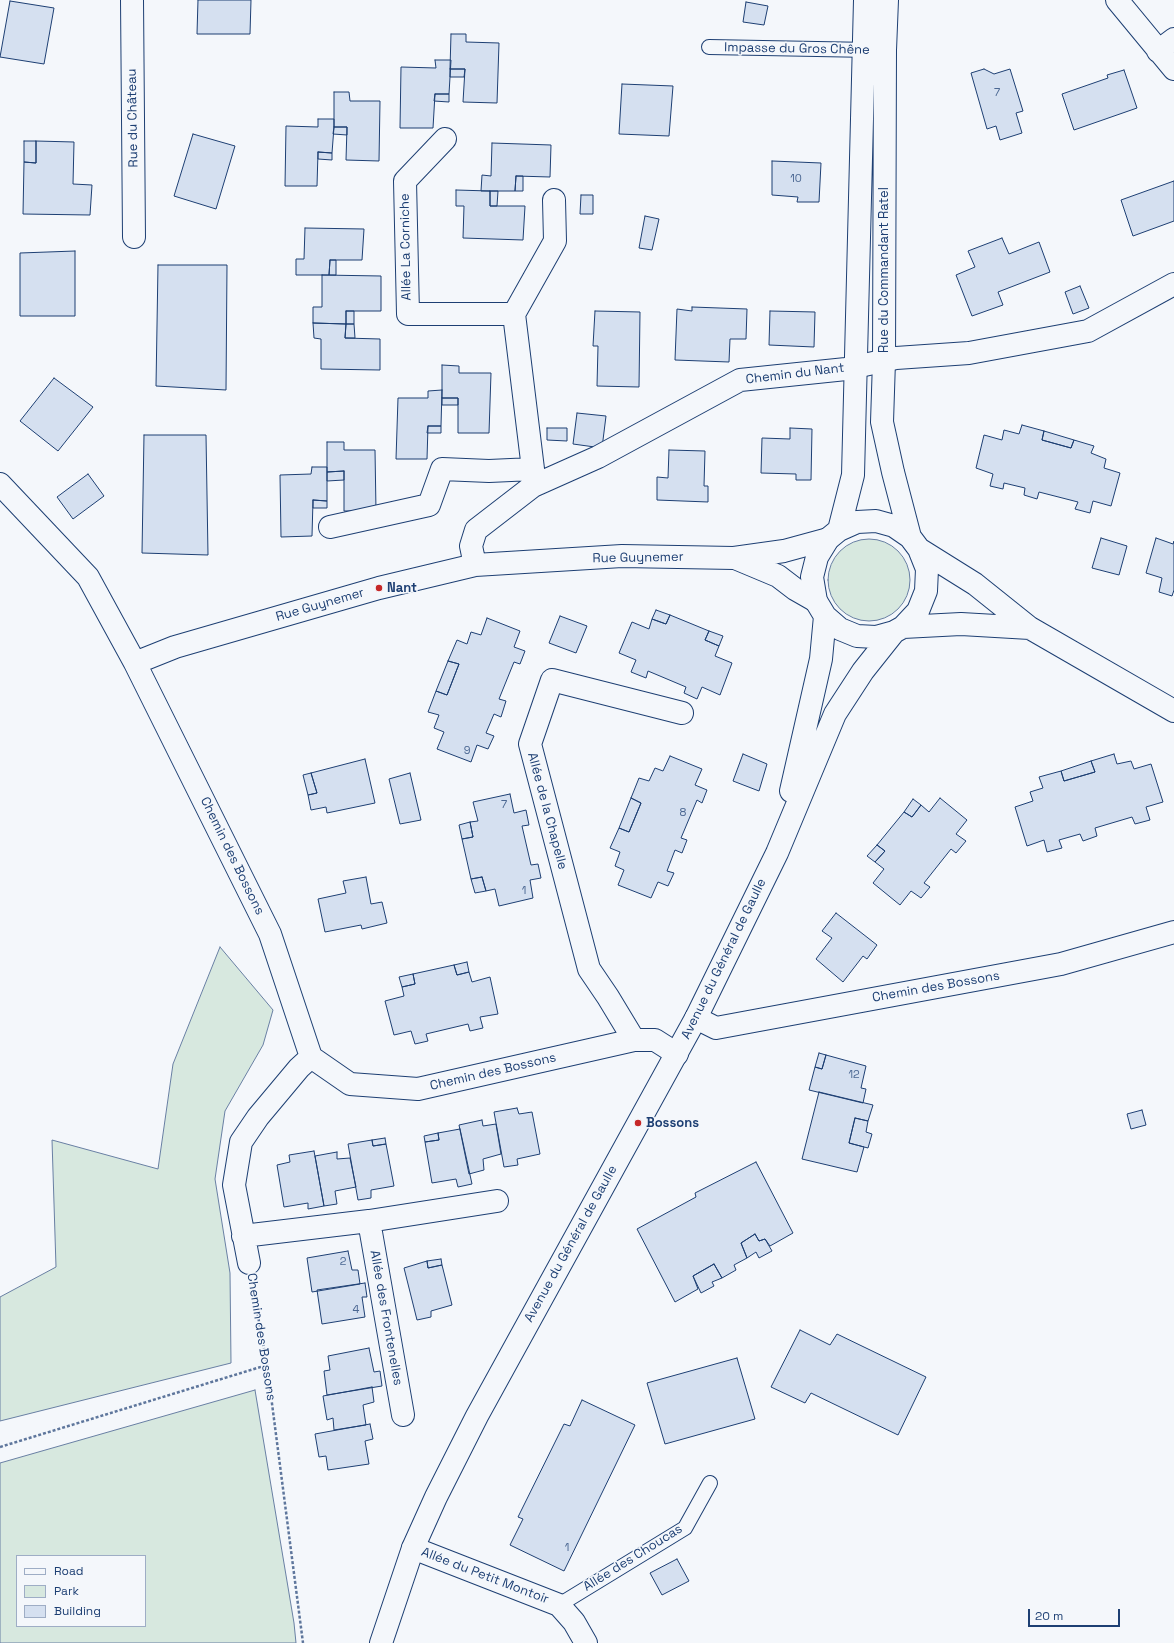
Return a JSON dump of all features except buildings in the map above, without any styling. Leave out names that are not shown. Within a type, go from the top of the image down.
[{"type":"street","name":"Rue du Château","points":[[132,0],[134,237]]},
{"type":"street","name":"Rue du Commandant Ratel","points":[[865,0],[875,50],[884,360],[882,422],[893,472],[915,543]]},
{"type":"street","name":"Rue du Commandant Ratel","points":[[834,535],[853,475],[856,367],[875,50],[887,0]]},
{"type":"street","points":[[1117,0],[1166,45],[1174,69]]},
{"type":"street","name":"Allée La Corniche","points":[[445,139],[405,181],[408,314],[514,314]]},
{"type":"street","points":[[330,527],[428,505],[442,469],[489,472],[533,478],[514,314],[555,241],[554,200]]},
{"type":"street","name":"Chemin du Nant","points":[[475,565],[471,546],[476,530],[533,478],[598,457],[740,380],[856,367],[896,358],[969,353],[1088,331],[1174,284]]},
{"type":"street","points":[[0,484],[88,577],[135,663]]},
{"type":"street","points":[[1030,628],[961,624],[898,630],[876,637],[857,636],[840,629],[821,609],[812,577],[816,557],[834,535],[857,522],[876,521],[894,526],[915,543],[974,584],[1030,628],[1174,711]]},
{"type":"street","name":"Rue Guynemer","points":[[135,663],[175,647],[379,588],[475,565],[622,556],[734,558],[784,551],[834,535]]},
{"type":"street","points":[[898,630],[918,611],[926,591],[927,569],[915,543]]},
{"type":"street","name":"Rue Guynemer","points":[[734,558],[778,576],[821,609]]},
{"type":"street","name":"Avenue du Général de Gaulle","points":[[777,852],[821,659],[821,609]]},
{"type":"street","name":"Avenue du Général de Gaulle","points":[[381,1643],[413,1548],[436,1497],[477,1416],[696,1018],[777,852],[835,714],[863,670],[898,630]]},
{"type":"street","name":"Chemin des Bossons","points":[[135,663],[270,934],[311,1057],[350,1084],[418,1089],[634,1040],[655,1040],[677,1054]]},
{"type":"street","name":"Allée de la Chapelle","points":[[634,1040],[589,969],[530,744],[552,680],[682,713]]},
{"type":"street","name":"Chemin des Bossons","points":[[696,1018],[716,1028],[1061,964],[1174,932]]},
{"type":"street","name":"Chemin des Bossons","points":[[249,1263],[234,1185],[241,1142],[262,1112],[299,1068],[311,1057]]},
{"type":"street","points":[[244,1236],[369,1221],[497,1201]]},
{"type":"street","name":"Allée des Frontenelles","points":[[369,1221],[402,1415]]},
{"type":"street","name":"Allée du Petit Montoir","points":[[413,1548],[559,1605],[574,1622],[586,1643]]},
{"type":"lane","name":"Impasse du Gros Chêne","points":[[709,47],[875,50]]},
{"type":"lane","name":"Allée des Choucas","points":[[559,1605],[685,1528],[710,1483]]},
{"type":"path","name":"Chemin des Bossons","points":[[249,1263],[267,1365],[303,1643]]},
{"type":"path","points":[[0,1447],[267,1365]]},
{"type":"green space","points":[[869,539],[885,542],[898,551],[907,564],[910,580],[907,596],[898,609],[885,618],[869,621],[853,618],[840,609],[831,596],[828,580],[831,564],[840,551],[853,542]]},
{"type":"green space","points":[[220,947],[273,1010],[263,1045],[225,1111],[215,1179],[230,1273],[231,1363],[0,1421],[0,1297],[56,1267],[52,1140],[158,1169],[173,1064]]},
{"type":"green space","points":[[255,1390],[294,1623],[296,1643],[0,1643],[0,1463]]},
{"type":"place","name":"Nant","points":[[379,588]]},
{"type":"place","name":"Bossons","points":[[638,1123]]}]
